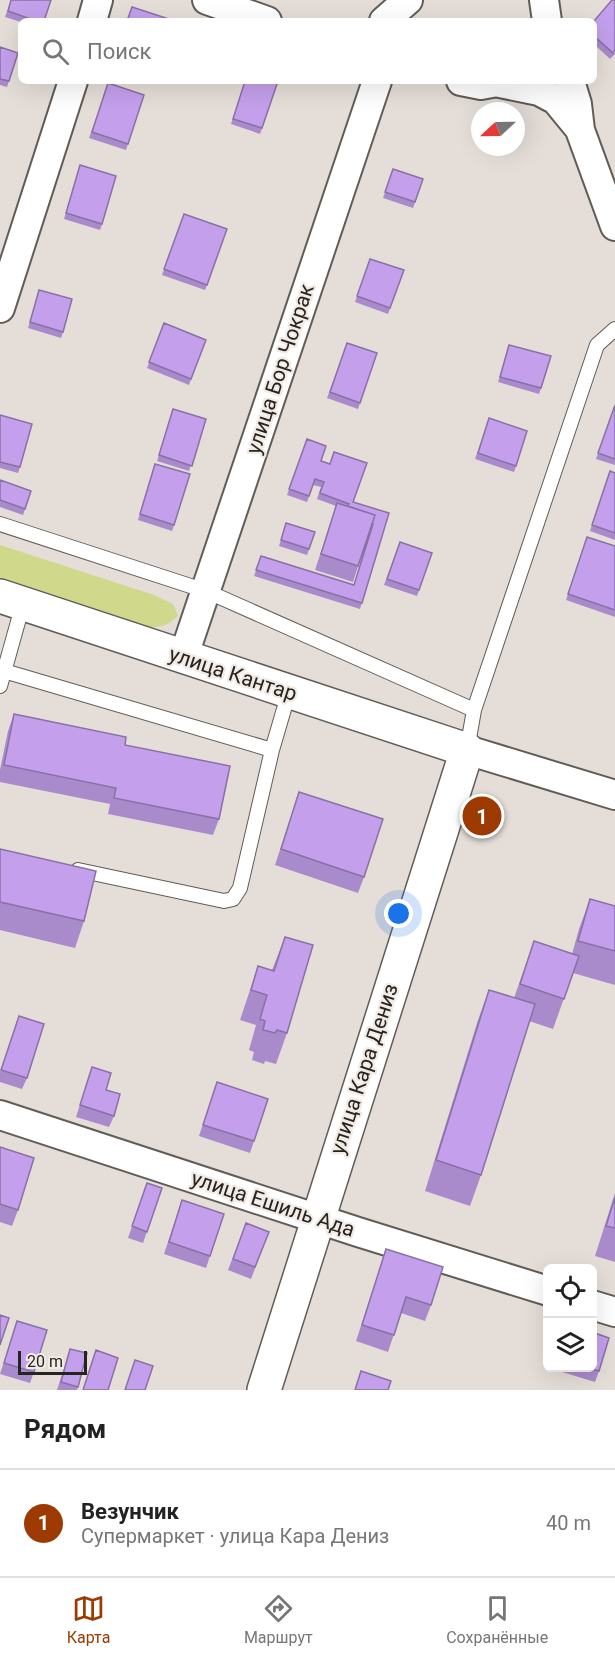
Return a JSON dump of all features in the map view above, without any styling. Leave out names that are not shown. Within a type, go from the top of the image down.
[{"type":"main road","name":"улица Кантар","points":[[12,600],[467,750]]},
{"type":"main road","name":"улица Кара Дениз","points":[[264,1390],[467,750]]},
{"type":"street","points":[[93,18],[98,0]]},
{"type":"street","points":[[207,0],[258,18]]},
{"type":"street","points":[[387,18],[408,0]]},
{"type":"street","points":[[418,18],[421,0]]},
{"type":"street","points":[[0,308],[72,84]]},
{"type":"street","name":"улица Бор Чокрак","points":[[183,658],[376,84]]},
{"type":"street","points":[[499,84],[539,90],[556,100],[580,130]]},
{"type":"street","points":[[571,84],[577,104],[580,130],[615,226]]},
{"type":"street","points":[[467,750],[615,795]]},
{"type":"street","name":"улица Ешиль Ада","points":[[0,1115],[543,1289]]},
{"type":"street","points":[[597,1307],[615,1312]]},
{"type":"lane","points":[[467,750],[474,711],[597,345],[615,329]]},
{"type":"lane","points":[[0,524],[206,591],[474,711]]},
{"type":"lane","points":[[0,686],[12,600]]},
{"type":"lane","points":[[4,670],[272,750]]},
{"type":"lane","points":[[67,868],[224,901],[233,899],[240,888],[272,750],[289,692]]},
{"type":"green space","points":[[0,545],[154,595],[173,604],[178,616],[160,626],[139,627],[0,580]]},
{"type":"building","points":[[11,0],[51,0],[45,18],[28,18],[8,11]]},
{"type":"building","points":[[612,0],[615,0],[615,50],[613,53],[597,39],[597,18]]},
{"type":"building","points":[[132,7],[166,18],[128,18]]},
{"type":"building","points":[[0,47],[18,53],[9,81],[0,79]]},
{"type":"building","points":[[108,84],[144,95],[128,144],[92,132]]},
{"type":"building","points":[[244,84],[277,84],[262,128],[233,119]]},
{"type":"building","points":[[80,165],[116,176],[102,224],[66,213]]},
{"type":"building","points":[[393,169],[423,179],[415,202],[385,192]]},
{"type":"building","points":[[184,214],[227,229],[207,285],[164,269]]},
{"type":"building","points":[[370,259],[404,270],[390,308],[357,296]]},
{"type":"building","points":[[39,290],[72,299],[63,332],[30,322]]},
{"type":"building","points":[[164,323],[206,340],[191,379],[149,362]]},
{"type":"building","points":[[347,343],[377,353],[360,403],[330,392]]},
{"type":"building","points":[[509,345],[551,356],[541,388],[500,377]]},
{"type":"building","points":[[615,405],[615,459],[598,453]]},
{"type":"building","points":[[173,409],[206,419],[192,466],[159,455]]},
{"type":"building","points":[[0,415],[32,424],[20,467],[0,462]]},
{"type":"building","points":[[489,418],[527,431],[516,466],[478,453]]},
{"type":"building","points":[[307,439],[326,446],[321,461],[330,464],[334,452],[367,463],[353,502],[389,513],[362,603],[256,570],[261,556],[354,585],[375,515],[320,493],[324,482],[315,479],[309,496],[289,489]]},
{"type":"building","points":[[155,464],[190,474],[174,525],[140,514]]},
{"type":"building","points":[[610,471],[615,473],[615,533],[592,525]]},
{"type":"building","points":[[0,480],[31,491],[25,509],[0,500]]},
{"type":"building","points":[[337,503],[375,515],[358,566],[321,554]]},
{"type":"building","points":[[286,523],[315,532],[309,549],[281,540]]},
{"type":"building","points":[[587,537],[615,546],[615,610],[568,594]]},
{"type":"building","points":[[400,542],[432,553],[419,590],[387,579]]},
{"type":"building","points":[[14,714],[126,737],[125,745],[230,766],[219,819],[114,798],[116,788],[4,765]]},
{"type":"building","points":[[299,792],[383,819],[364,877],[281,849]]},
{"type":"building","points":[[0,849],[96,871],[84,921],[0,902]]},
{"type":"building","points":[[590,899],[615,906],[615,951],[578,941]]},
{"type":"building","points":[[285,937],[313,945],[287,1033],[277,1030],[275,1033],[263,1030],[265,1021],[260,1019],[267,995],[251,990],[258,966],[274,971]]},
{"type":"building","points":[[534,941],[579,956],[564,999],[520,984]]},
{"type":"building","points":[[489,990],[535,1004],[481,1175],[436,1160]]},
{"type":"building","points":[[19,1016],[44,1024],[27,1078],[1,1070]]},
{"type":"building","points":[[92,1067],[111,1073],[106,1090],[120,1094],[114,1116],[80,1105]]},
{"type":"building","points":[[217,1082],[268,1099],[254,1141],[203,1125]]},
{"type":"building","points":[[0,1147],[34,1158],[18,1210],[0,1204]]},
{"type":"building","points":[[147,1183],[162,1188],[147,1232],[132,1226]]},
{"type":"building","points":[[615,1197],[615,1228],[606,1226]]},
{"type":"building","points":[[182,1200],[224,1214],[210,1256],[169,1242]]},
{"type":"building","points":[[246,1223],[269,1232],[255,1267],[233,1259]]},
{"type":"building","points":[[386,1249],[443,1267],[431,1305],[406,1297],[394,1335],[362,1325]]},
{"type":"building","points":[[0,1315],[9,1318],[0,1345]]},
{"type":"building","points":[[17,1321],[47,1330],[34,1372],[4,1363]]},
{"type":"building","points":[[597,1334],[609,1338],[599,1371],[597,1370]]},
{"type":"building","points":[[70,1349],[87,1353],[78,1387],[61,1382]]},
{"type":"building","points":[[96,1350],[118,1358],[108,1390],[83,1390]]},
{"type":"building","points":[[135,1360],[153,1366],[145,1390],[125,1390]]},
{"type":"building","points":[[361,1371],[391,1381],[388,1390],[355,1390]]},
{"type":"place","name":"Везунчик","points":[[482,816]]}]
